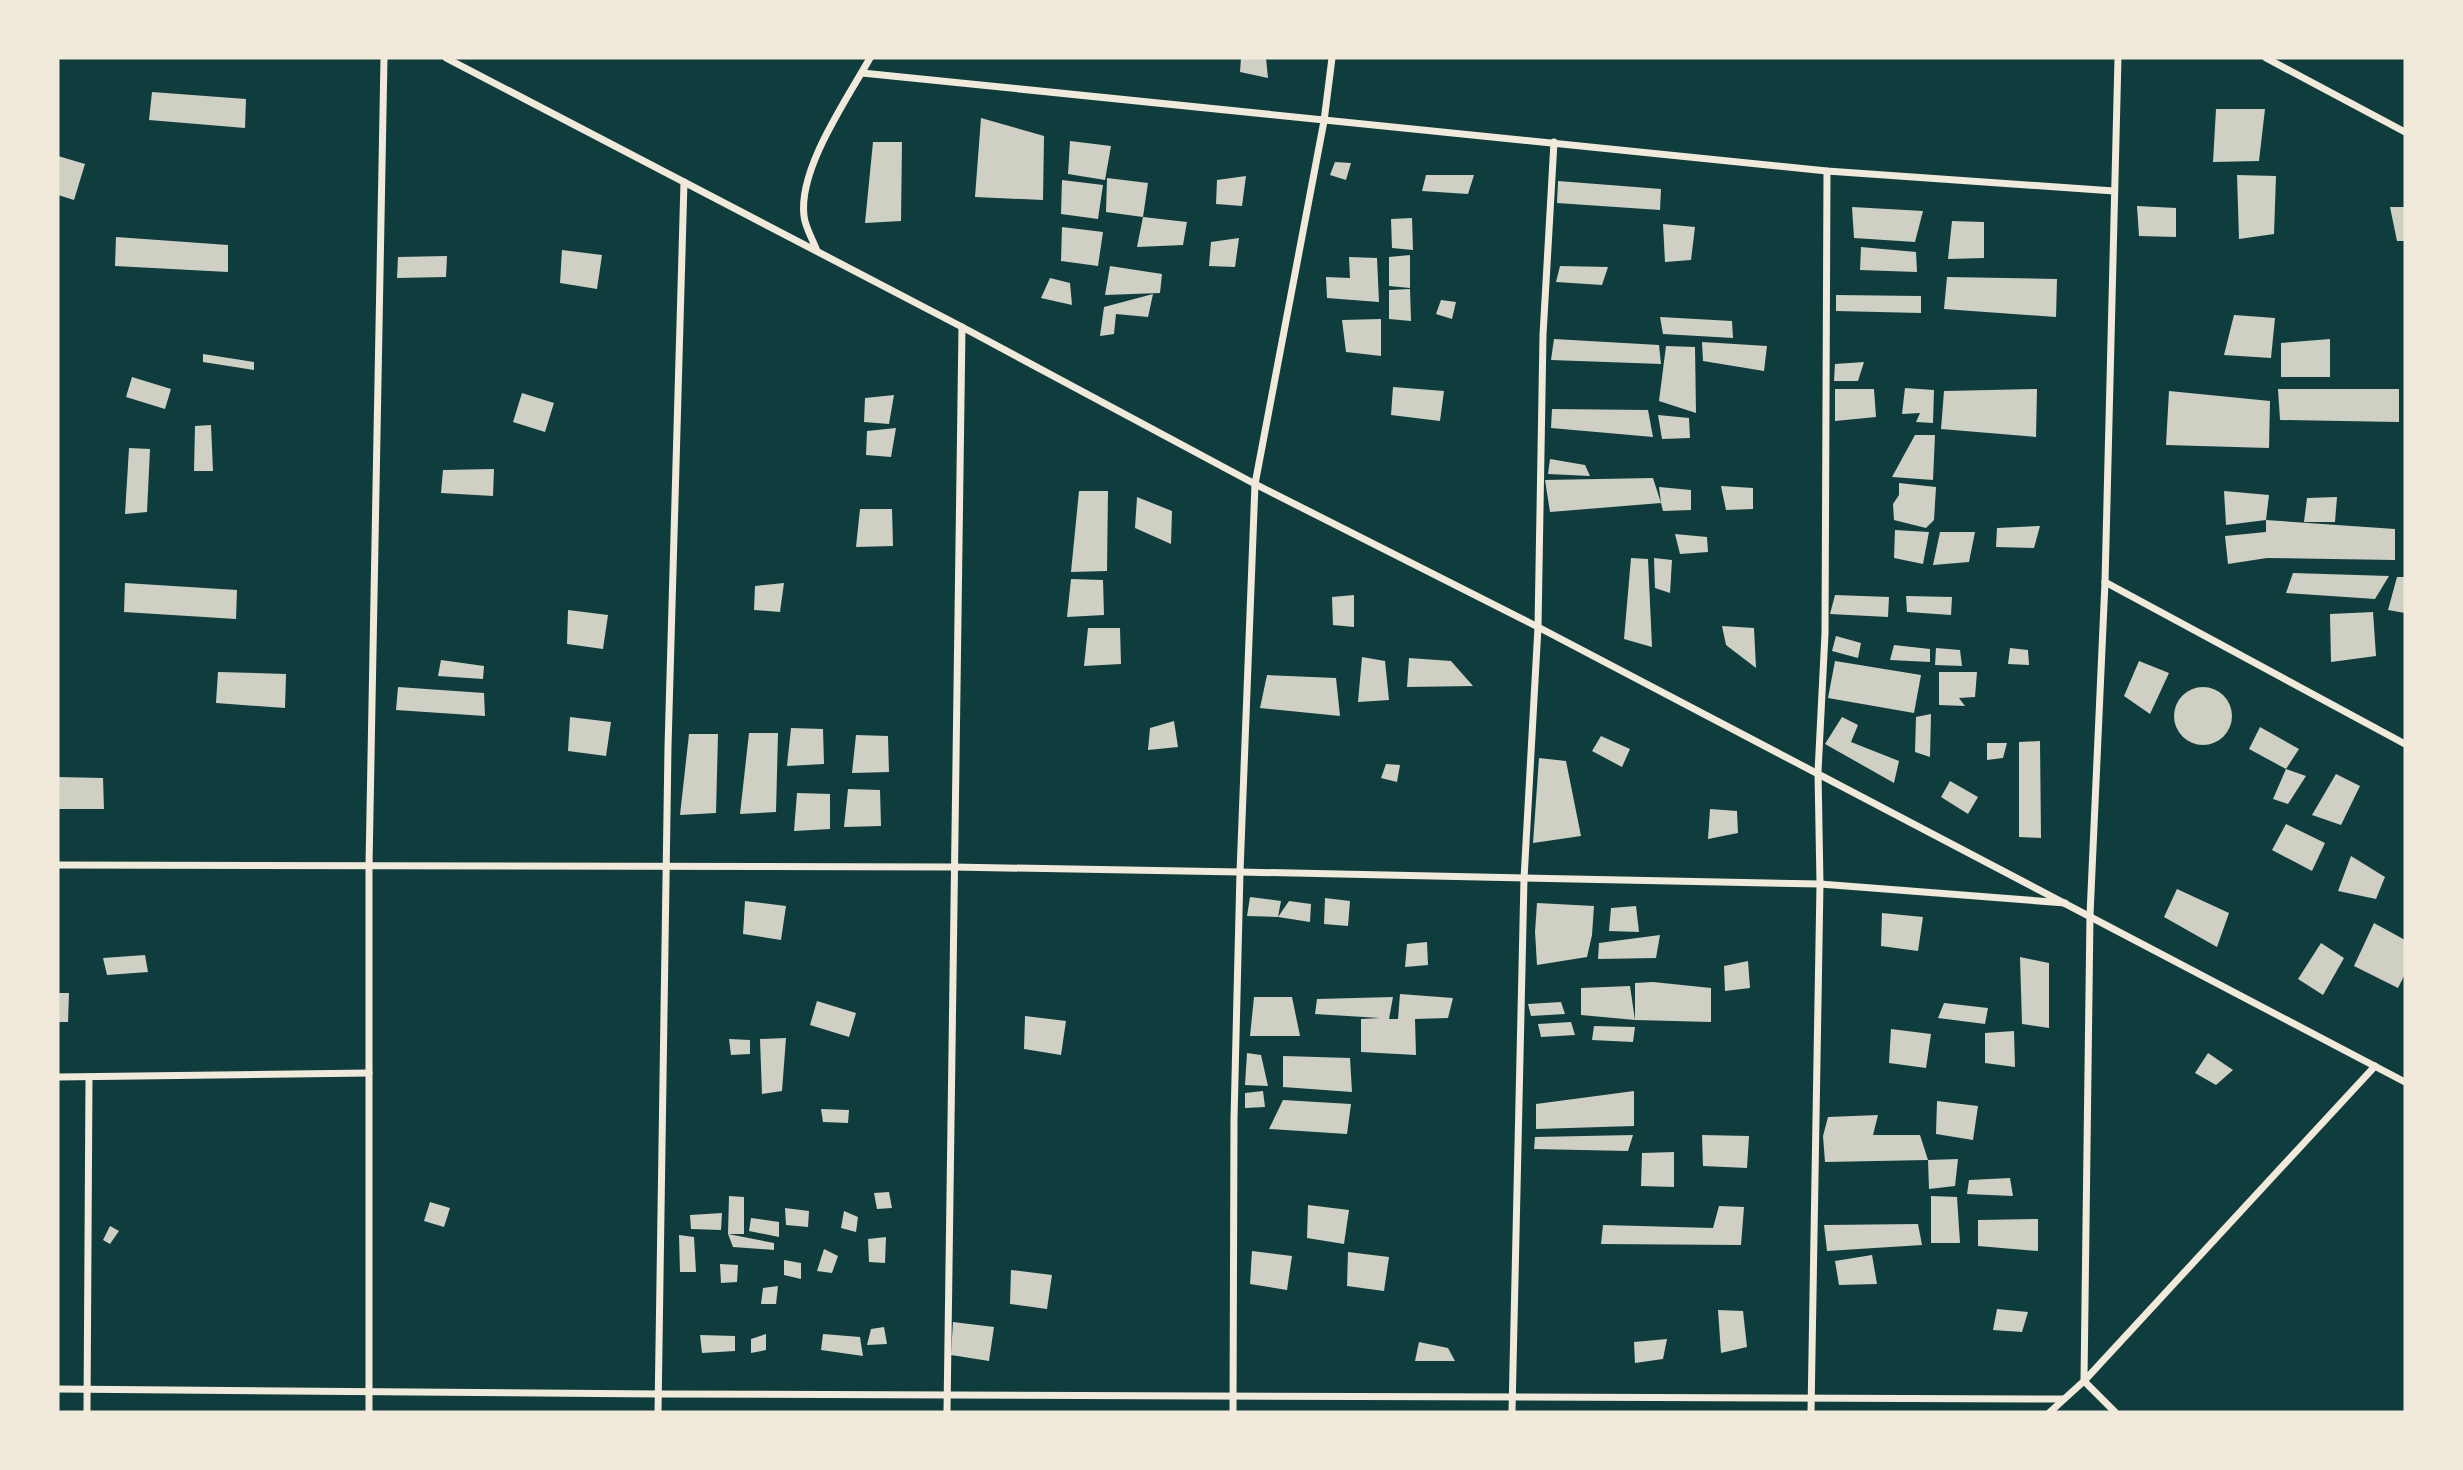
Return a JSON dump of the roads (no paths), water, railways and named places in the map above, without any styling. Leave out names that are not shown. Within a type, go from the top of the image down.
[{"type":"street","points":[[369,1412],[369,866],[384,58]]},
{"type":"street","points":[[446,58],[962,327],[1255,484],[1818,772],[2405,1082]]},
{"type":"street","points":[[818,252],[804,217],[804,187],[817,153],[870,58]]},
{"type":"street","points":[[1233,1412],[1234,1119],[1240,872],[1255,484],[1325,121],[1332,58]]},
{"type":"street","points":[[2115,1412],[2084,1381],[2090,915],[2105,582],[2118,58]]},
{"type":"street","points":[[2266,58],[2405,132]]},
{"type":"street","points":[[862,73],[1826,172],[2114,191]]},
{"type":"street","points":[[1512,1412],[1524,879],[1538,627],[1543,335],[1554,142]]},
{"type":"street","points":[[1811,1412],[1820,884],[1818,772],[1825,634],[1826,172]]},
{"type":"street","points":[[658,1412],[666,866],[684,182]]},
{"type":"street","points":[[947,1412],[962,327]]},
{"type":"street","points":[[2105,582],[2405,744]]},
{"type":"street","points":[[58,865],[953,867],[1240,872],[1820,884],[2069,904]]},
{"type":"street","points":[[2050,1412],[2084,1381],[2375,1066]]},
{"type":"street","points":[[58,1077],[369,1073]]},
{"type":"street","points":[[87,1412],[89,1077]]},
{"type":"street","points":[[58,1389],[2063,1399]]}]
